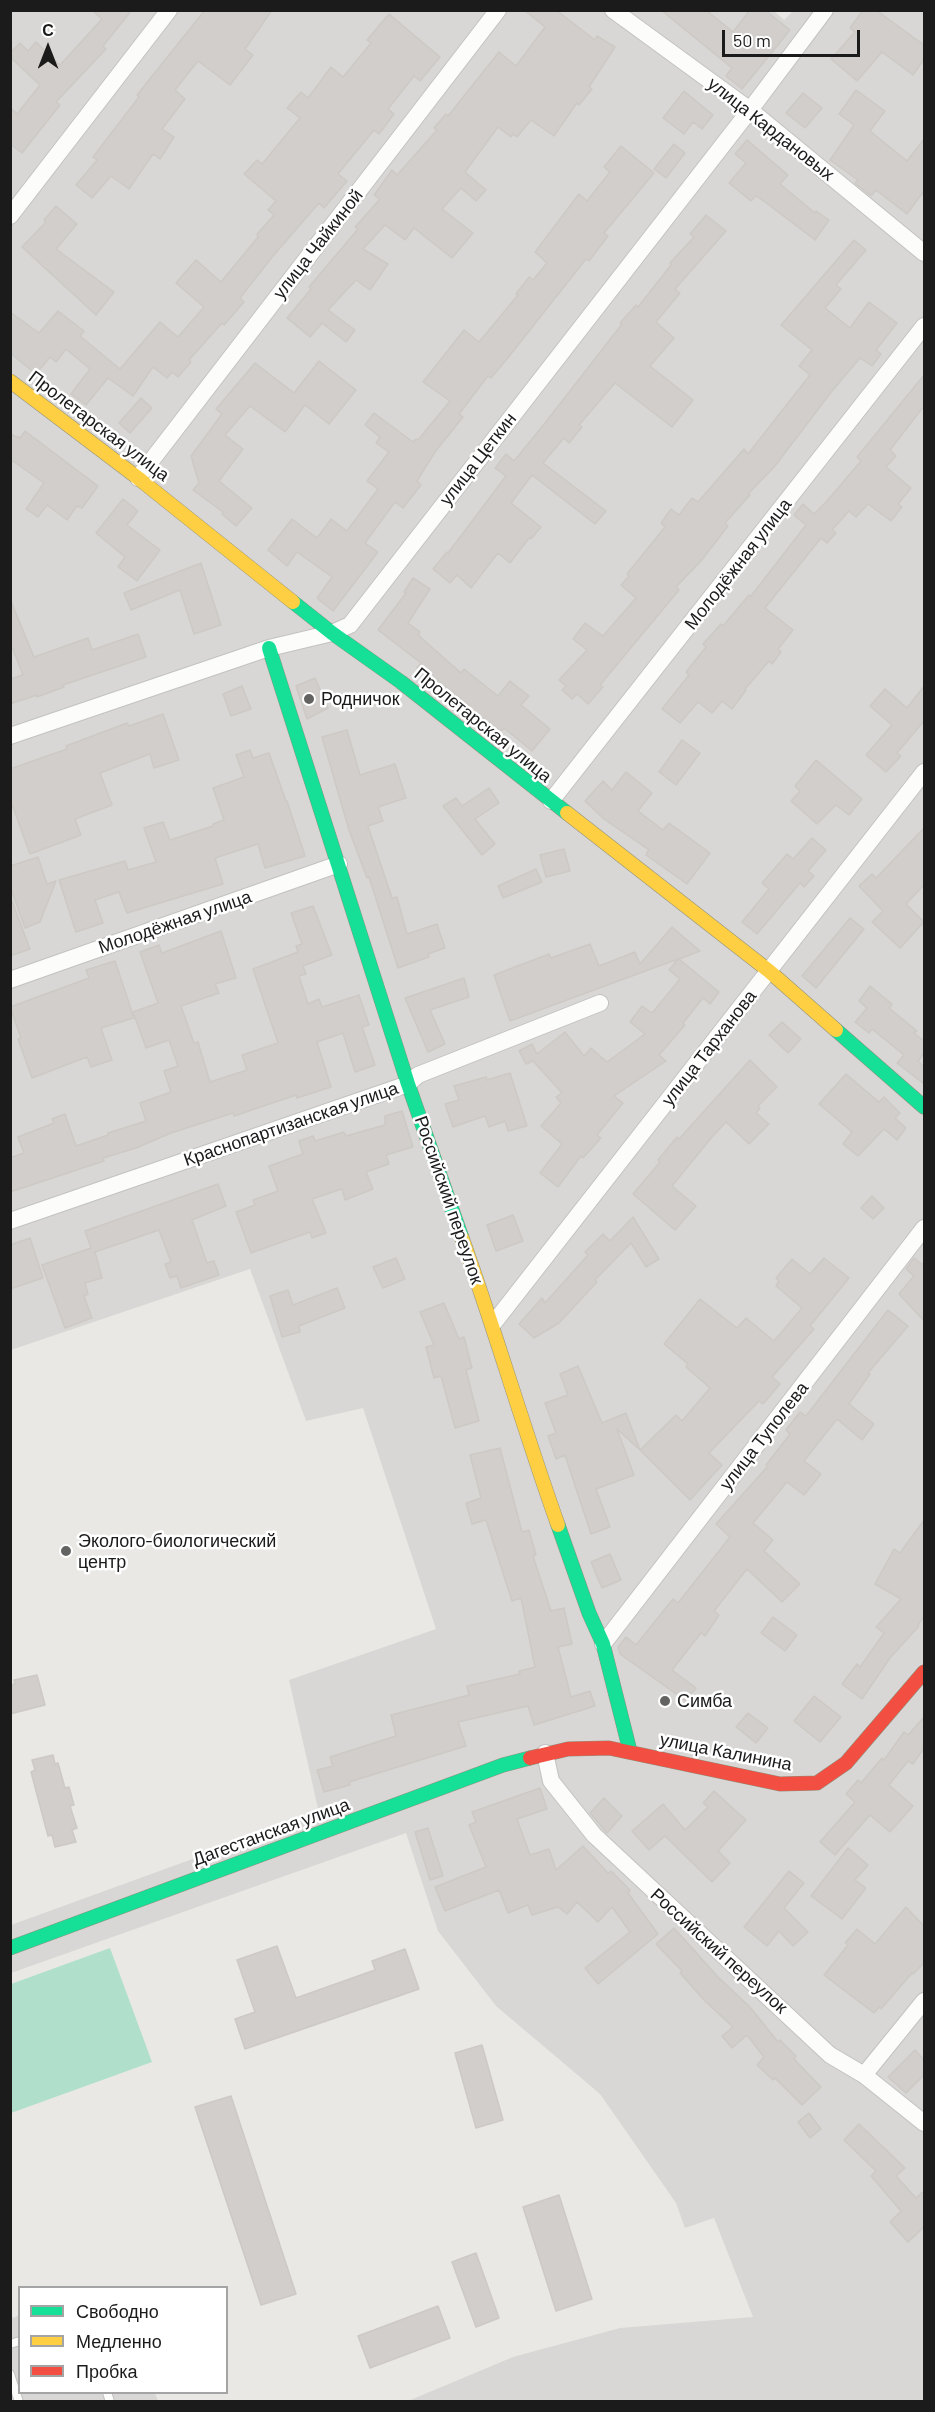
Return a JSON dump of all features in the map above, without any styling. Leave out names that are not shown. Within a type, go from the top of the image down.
[{"type":"street","points":[[10,216],[169,10]]},
{"type":"street","name":"улица Чайкиной","points":[[138,478],[498,10]]},
{"type":"street","name":"улица Кардановых","points":[[613,10],[750,110],[924,253]]},
{"type":"street","name":"улица Цеткин","points":[[10,736],[269,648],[332,633],[350,625],[825,10]]},
{"type":"street","name":"Молодёжная улица","points":[[551,801],[924,326]]},
{"type":"street","name":"Пролетарская улица","points":[[10,381],[138,478],[332,633],[401,682],[769,971],[924,1107]]},
{"type":"street","name":"Российский переулок","points":[[269,648],[408,1084],[493,1324],[530,1444],[589,1613],[603,1644],[630,1751]]},
{"type":"street","name":"улица Тарханова","points":[[493,1324],[924,772]]},
{"type":"street","name":"Молодёжная улица","points":[[10,980],[339,864]]},
{"type":"street","name":"Краснопартизанская улица","points":[[10,1221],[408,1084],[418,1075],[600,1003]]},
{"type":"street","name":"улица Туполева","points":[[603,1644],[924,1228]]},
{"type":"street","name":"улица Калинина","points":[[545,1753],[589,1748],[630,1751],[780,1784],[817,1783],[846,1763],[924,1672]]},
{"type":"street","name":"Российский переулок","points":[[545,1753],[551,1781],[594,1835],[831,2055],[864,2075],[924,2123]]},
{"type":"street","name":"Дагестанская улица","points":[[10,1948],[504,1765],[545,1753]]},
{"type":"street","points":[[864,2075],[924,2001]]},
{"type":"lane","points":[[10,2374],[19,2402]]},
{"type":"shaded area","points":[[773,10],[784,20],[793,11],[924,11],[924,2401],[408,2401],[513,2357],[620,2328],[753,2317],[714,2218],[685,2228],[676,2203],[600,2094],[496,2006],[438,1931],[406,1833],[11,1973],[11,1925],[319,1813],[289,1680],[436,1629],[363,1408],[306,1421],[250,1269],[11,1350],[10,11]]},
{"type":"shaded area","points":[[10,2312],[13,2318],[18,2316],[18,2394],[155,2394],[158,2401],[11,2401]]},
{"type":"green space","points":[[110,1948],[152,2062],[11,2113],[11,1984]]},
{"type":"building","points":[[92,10],[132,10],[103,46],[106,49],[56,102],[60,105],[22,153],[10,144],[10,107],[17,114],[40,85],[10,57],[10,53],[20,43],[28,51],[36,42],[60,65],[102,19]]},
{"type":"building","points":[[205,10],[272,10],[245,49],[253,55],[230,85],[198,61],[175,90],[185,99],[162,129],[174,137],[160,159],[153,154],[129,189],[111,176],[92,198],[76,185],[97,160],[93,157],[139,97],[137,95]]},
{"type":"building","points":[[524,10],[556,10],[595,40],[597,36],[615,47],[589,87],[592,89],[579,105],[577,103],[554,136],[531,120],[517,137],[513,134],[511,137],[498,127],[465,172],[486,190],[476,201],[461,188],[442,209],[473,233],[452,258],[414,228],[405,240],[385,225],[363,249],[388,264],[370,290],[356,280],[328,310],[355,330],[346,342],[322,323],[310,337],[287,318],[311,289],[309,287],[358,229],[355,227],[380,199],[374,195],[392,170],[397,175],[437,130],[434,128],[446,114],[448,116],[499,52],[516,66],[545,27]]},
{"type":"building","points":[[661,10],[706,10],[733,32],[750,10],[765,10],[790,30],[742,89],[726,76],[732,68]]},
{"type":"building","points":[[863,10],[876,10],[924,45],[924,59],[913,75],[882,52],[857,81],[831,59],[855,32],[850,28]]},
{"type":"building","points":[[389,14],[440,57],[420,81],[414,76],[388,109],[394,114],[379,134],[374,130],[338,174],[347,181],[324,208],[319,203],[273,256],[240,298],[244,302],[189,360],[191,362],[178,377],[172,372],[167,378],[153,367],[133,396],[108,378],[86,405],[71,394],[90,369],[66,349],[56,362],[50,357],[36,374],[10,353],[10,312],[39,333],[58,311],[84,331],[80,336],[120,369],[160,322],[178,337],[204,307],[176,283],[196,260],[221,282],[274,215],[268,210],[276,201],[244,174],[257,160],[262,164],[300,118],[287,108],[301,92],[308,98],[331,67],[343,77],[371,43],[367,40]]},
{"type":"building","points":[[856,90],[885,111],[870,131],[907,161],[924,139],[924,191],[907,214],[876,190],[871,196],[855,183],[858,180],[830,160],[854,125],[839,114]]},
{"type":"building","points":[[684,91],[713,115],[702,129],[693,122],[684,134],[663,118]]},
{"type":"building","points":[[803,93],[822,108],[805,128],[786,113]]},
{"type":"building","points":[[747,140],[788,175],[780,184],[815,213],[816,211],[829,220],[815,240],[756,196],[751,201],[729,183],[746,163],[735,154]]},
{"type":"building","points":[[674,144],[685,153],[666,178],[654,169]]},
{"type":"building","points":[[621,146],[654,173],[604,233],[608,236],[589,261],[586,259],[507,359],[491,378],[488,376],[459,414],[463,417],[435,452],[417,481],[421,485],[403,508],[395,502],[365,543],[378,552],[333,611],[317,598],[332,577],[297,552],[287,566],[268,550],[292,519],[317,538],[331,519],[347,531],[378,489],[367,481],[389,452],[376,443],[380,437],[365,425],[374,413],[413,442],[418,440],[450,401],[423,382],[464,330],[479,342],[518,295],[516,294],[529,277],[533,280],[547,263],[535,252],[579,194],[587,201],[610,172],[604,167]]},
{"type":"building","points":[[56,206],[77,224],[56,249],[114,292],[96,315],[22,247],[46,222],[44,220]]},
{"type":"building","points":[[706,215],[726,231],[675,289],[680,293],[656,322],[674,338],[650,366],[693,400],[672,427],[615,383],[579,425],[582,427],[569,443],[564,438],[543,463],[606,511],[595,524],[532,475],[511,503],[541,527],[531,539],[530,537],[510,563],[498,553],[471,588],[457,575],[450,583],[433,569],[448,553],[506,476],[495,468],[506,454],[514,461],[622,324],[620,323],[636,305],[638,307],[671,265],[670,263],[694,237],[690,234]]},
{"type":"building","points":[[854,240],[866,250],[836,285],[841,289],[825,308],[850,328],[869,302],[897,323],[876,350],[881,354],[872,366],[860,358],[832,391],[775,466],[748,494],[750,495],[725,523],[728,526],[701,561],[676,587],[679,590],[600,685],[603,687],[588,704],[577,694],[572,699],[562,690],[566,686],[559,680],[587,650],[573,639],[585,623],[603,636],[636,598],[621,585],[629,576],[627,574],[665,527],[661,523],[671,509],[679,515],[692,498],[698,502],[744,449],[748,454],[810,375],[799,366],[812,350],[781,325]]},
{"type":"building","points":[[319,361],[356,390],[329,424],[305,405],[285,432],[250,406],[225,435],[243,449],[219,481],[252,508],[236,526],[222,514],[223,512],[193,490],[199,483],[191,456],[222,414],[216,409],[255,363],[294,393]]},
{"type":"building","points":[[924,375],[924,406],[890,450],[896,456],[886,467],[911,488],[898,504],[902,507],[891,521],[868,504],[856,517],[849,511],[832,530],[836,533],[827,543],[821,538],[765,608],[793,630],[778,649],[781,652],[772,664],[769,661],[745,689],[732,709],[722,701],[712,713],[698,702],[680,723],[662,709],[689,675],[686,672],[706,647],[703,644],[721,624],[723,626],[749,595],[751,596],[806,525],[794,515],[803,504],[814,514],[826,502],[861,461],[857,457]]},
{"type":"building","points":[[141,398],[152,408],[130,433],[119,423]]},
{"type":"building","points":[[25,431],[98,486],[82,508],[77,506],[67,520],[47,505],[38,517],[26,509],[44,483],[10,459],[10,434],[20,438]]},
{"type":"building","points":[[123,499],[138,511],[127,525],[160,550],[137,581],[118,567],[125,557],[96,533]]},
{"type":"building","points":[[201,563],[221,625],[194,634],[180,590],[131,610],[124,593]]},
{"type":"building","points":[[413,578],[430,589],[408,623],[420,632],[418,635],[461,673],[464,669],[498,696],[510,681],[529,696],[521,705],[550,729],[532,751],[504,728],[501,731],[468,707],[470,706],[431,675],[428,678],[417,668],[421,663],[378,630],[406,593],[404,592]]},
{"type":"building","points":[[10,599],[34,657],[88,638],[92,650],[138,634],[146,657],[63,685],[64,687],[37,697],[37,695],[10,704],[10,679],[23,675],[10,642]]},
{"type":"building","name":"Родничок","points":[[315,678],[328,708],[307,719],[296,686]]},
{"type":"building","points":[[242,686],[251,709],[231,716],[223,694]]},
{"type":"building","points":[[924,686],[924,721],[897,753],[901,756],[886,772],[866,755],[892,725],[870,706],[885,689],[907,708]]},
{"type":"building","points":[[163,714],[179,760],[154,768],[150,754],[100,773],[112,805],[75,819],[81,835],[30,854],[13,807],[10,808],[10,769],[67,749],[66,746],[127,723],[129,726]]},
{"type":"building","points":[[347,730],[360,775],[395,764],[406,798],[378,807],[383,821],[368,826],[392,898],[397,897],[407,934],[437,924],[445,948],[428,954],[429,957],[398,968],[369,877],[367,878],[349,830],[322,737]]},
{"type":"building","points":[[682,740],[700,753],[676,785],[659,772]]},
{"type":"building","points":[[250,750],[253,758],[269,753],[305,856],[265,868],[258,844],[215,858],[223,884],[127,913],[119,892],[95,900],[103,923],[76,932],[59,880],[125,861],[128,870],[156,862],[144,828],[163,822],[170,840],[213,826],[224,820],[213,788],[244,777],[236,755]]},
{"type":"building","points":[[816,760],[862,799],[849,815],[836,805],[817,824],[791,801],[800,791],[795,786]]},
{"type":"building","points":[[626,772],[652,793],[638,811],[663,830],[669,823],[710,853],[687,884],[646,855],[649,850],[604,819],[585,801],[603,781],[612,790]]},
{"type":"building","points":[[489,788],[499,803],[475,819],[495,844],[482,855],[443,806],[456,798],[462,806]]},
{"type":"building","points":[[924,828],[924,885],[906,904],[924,922],[900,948],[872,922],[883,911],[859,886],[872,874],[876,878]]},
{"type":"building","points":[[812,838],[826,850],[808,871],[814,876],[804,887],[800,883],[757,934],[742,922],[769,889],[762,883],[787,854],[793,859]]},
{"type":"building","points":[[564,849],[570,871],[546,877],[540,855]]},
{"type":"building","points":[[38,857],[47,884],[56,881],[40,922],[25,928],[10,886],[10,866]]},
{"type":"building","points":[[536,869],[542,882],[503,898],[498,886]]},
{"type":"building","points":[[10,901],[12,901],[30,949],[10,956]]},
{"type":"building","points":[[313,906],[332,955],[303,966],[306,974],[299,976],[308,1004],[319,999],[322,1007],[359,995],[369,1025],[362,1027],[375,1065],[355,1072],[343,1033],[317,1042],[331,1087],[297,1098],[296,1095],[234,1116],[233,1113],[171,1133],[136,1148],[103,1158],[104,1161],[10,1192],[10,1158],[24,1153],[18,1137],[54,1123],[52,1119],[65,1114],[76,1146],[146,1121],[140,1103],[171,1092],[164,1071],[178,1066],[169,1040],[146,1048],[133,1012],[158,1003],[140,952],[159,945],[162,953],[221,931],[236,978],[215,984],[219,993],[181,1006],[194,1043],[198,1042],[210,1082],[247,1070],[242,1055],[278,1043],[253,969],[298,952],[296,946],[302,944],[291,913]]},
{"type":"building","points":[[850,918],[864,929],[816,988],[802,976]]},
{"type":"building","points":[[672,927],[700,951],[679,959],[719,992],[710,1004],[703,998],[683,1023],[685,1025],[659,1055],[666,1061],[614,1096],[623,1103],[597,1135],[601,1138],[583,1158],[581,1156],[558,1187],[540,1173],[562,1144],[541,1126],[561,1103],[556,1097],[562,1093],[533,1061],[526,1064],[519,1051],[532,1044],[537,1054],[565,1032],[584,1056],[591,1048],[607,1062],[645,1034],[630,1022],[642,1006],[652,1013],[680,979],[669,970],[678,959],[510,1021],[494,975],[549,954],[551,958],[590,944],[599,966],[635,952],[640,964]]},
{"type":"building","points":[[115,961],[134,1018],[101,1028],[112,1060],[91,1067],[87,1057],[32,1078],[18,1039],[21,1038],[10,1007],[89,978],[86,970]]},
{"type":"building","points":[[464,978],[469,997],[430,1010],[445,1044],[428,1052],[405,998]]},
{"type":"building","points":[[870,986],[892,1004],[889,1008],[917,1031],[914,1033],[924,1041],[924,1053],[918,1061],[924,1067],[924,1084],[897,1063],[904,1055],[872,1029],[869,1033],[855,1022],[867,1008],[859,1001]]},
{"type":"building","points":[[782,1022],[801,1039],[788,1053],[769,1035]]},
{"type":"building","points":[[750,1060],[777,1087],[758,1106],[760,1108],[756,1113],[769,1124],[749,1144],[726,1122],[712,1137],[672,1186],[696,1206],[675,1230],[633,1194],[660,1162],[658,1160],[677,1137],[679,1139]]},
{"type":"building","points":[[510,1073],[527,1126],[508,1131],[505,1121],[489,1127],[485,1116],[453,1127],[445,1104],[459,1100],[454,1086]]},
{"type":"building","points":[[846,1074],[879,1102],[884,1097],[900,1113],[895,1118],[906,1128],[897,1140],[884,1129],[858,1156],[843,1144],[852,1132],[819,1104]]},
{"type":"building","points":[[402,1111],[413,1147],[386,1155],[389,1164],[366,1172],[373,1189],[345,1200],[342,1189],[312,1199],[326,1233],[312,1238],[310,1232],[251,1253],[236,1212],[255,1205],[253,1200],[278,1191],[269,1166],[303,1154],[299,1141],[313,1136],[315,1141],[344,1132],[346,1136],[385,1125],[385,1116]]},
{"type":"building","points":[[218,1184],[226,1206],[192,1220],[207,1263],[214,1261],[219,1275],[181,1288],[177,1276],[170,1278],[165,1264],[171,1262],[159,1230],[95,1252],[102,1278],[85,1283],[88,1294],[84,1296],[92,1318],[65,1328],[42,1265],[91,1248],[85,1231]]},
{"type":"building","points":[[872,1196],[884,1208],[873,1219],[861,1208]]},
{"type":"building","points":[[513,1215],[523,1241],[496,1251],[487,1225]]},
{"type":"building","points":[[633,1217],[659,1259],[646,1267],[631,1243],[595,1280],[597,1282],[559,1323],[534,1338],[519,1324],[542,1298],[545,1303],[588,1255],[585,1252],[603,1234],[610,1241]]},
{"type":"building","points":[[30,1238],[43,1278],[10,1289],[10,1245]]},
{"type":"building","points":[[396,1258],[405,1279],[383,1288],[373,1267]]},
{"type":"building","points":[[824,1258],[849,1278],[810,1326],[814,1329],[772,1377],[780,1384],[763,1404],[759,1401],[709,1453],[722,1465],[690,1500],[640,1450],[676,1415],[682,1421],[710,1388],[686,1367],[688,1364],[664,1344],[700,1299],[737,1328],[746,1318],[774,1341],[802,1308],[776,1286],[779,1281],[776,1278],[792,1259],[810,1274]]},
{"type":"building","points":[[914,1258],[923,1265],[924,1262],[924,1321],[899,1294],[914,1276],[906,1269]]},
{"type":"building","points":[[337,1288],[345,1308],[299,1326],[300,1332],[282,1337],[270,1296],[288,1290],[293,1305]]},
{"type":"building","points":[[444,1303],[459,1339],[464,1337],[472,1368],[466,1370],[479,1421],[455,1428],[441,1376],[434,1378],[426,1347],[434,1345],[420,1312]]},
{"type":"building","points":[[888,1310],[908,1326],[868,1373],[870,1374],[849,1404],[874,1424],[862,1440],[837,1419],[804,1461],[821,1474],[804,1495],[787,1482],[753,1523],[773,1540],[764,1551],[800,1584],[782,1602],[747,1569],[714,1611],[719,1615],[705,1636],[701,1633],[672,1670],[696,1688],[686,1701],[620,1654],[618,1647],[626,1637],[636,1645],[673,1599],[678,1603],[730,1537],[716,1524],[768,1466],[766,1465],[790,1434],[786,1430],[800,1412],[806,1416]]},
{"type":"building","points":[[578,1366],[602,1423],[626,1413],[640,1450],[617,1429],[634,1475],[596,1489],[610,1527],[591,1534],[565,1455],[556,1459],[548,1436],[556,1433],[545,1403],[568,1395],[560,1374]]},
{"type":"building","points":[[500,1448],[522,1532],[529,1530],[536,1555],[533,1556],[551,1611],[564,1608],[572,1644],[558,1647],[571,1697],[590,1691],[595,1706],[534,1725],[528,1706],[458,1722],[466,1746],[349,1782],[350,1785],[324,1792],[317,1770],[333,1766],[330,1757],[396,1736],[391,1715],[469,1695],[467,1686],[520,1674],[519,1671],[535,1667],[521,1598],[512,1601],[486,1520],[472,1524],[466,1503],[481,1498],[470,1455]]},
{"type":"building","points":[[924,1520],[924,1616],[919,1626],[890,1658],[862,1699],[842,1684],[857,1664],[860,1667],[884,1633],[876,1627],[901,1599],[875,1584],[894,1549],[900,1553]]},
{"type":"building","points":[[610,1554],[621,1580],[602,1588],[591,1562]]},
{"type":"building","points":[[773,1617],[797,1635],[785,1651],[761,1633]]},
{"type":"building","points":[[37,1675],[45,1705],[10,1714],[10,1685],[15,1684],[14,1680]]},
{"type":"building","points":[[814,1696],[841,1717],[820,1742],[794,1721]]},
{"type":"building","points":[[748,1713],[768,1728],[756,1743],[736,1727]]},
{"type":"building","points":[[924,1717],[924,1748],[913,1764],[908,1761],[889,1785],[913,1806],[890,1832],[870,1815],[835,1855],[820,1842],[855,1802],[846,1794],[858,1780],[861,1783],[882,1758],[884,1760],[904,1732],[908,1735]]},
{"type":"building","points":[[53,1755],[55,1764],[58,1763],[65,1788],[69,1787],[74,1805],[70,1806],[77,1828],[72,1830],[76,1842],[55,1847],[52,1835],[48,1836],[31,1772],[35,1770],[32,1760]]},
{"type":"building","points":[[540,1788],[547,1809],[517,1819],[530,1855],[549,1849],[556,1870],[583,1846],[608,1873],[611,1871],[630,1890],[628,1893],[658,1934],[598,1984],[585,1968],[630,1932],[612,1907],[598,1922],[577,1902],[567,1914],[558,1907],[532,1915],[528,1905],[508,1913],[499,1890],[445,1911],[435,1887],[486,1867],[469,1825],[476,1822],[472,1812]]},
{"type":"building","points":[[714,1791],[746,1820],[718,1851],[730,1863],[712,1882],[665,1836],[649,1850],[632,1831],[663,1804],[685,1830],[708,1807],[703,1803]]},
{"type":"building","points":[[604,1798],[622,1816],[607,1833],[590,1813]]},
{"type":"building","points":[[428,1828],[443,1876],[430,1880],[415,1832]]},
{"type":"building","points":[[848,1848],[868,1865],[855,1880],[866,1888],[842,1919],[811,1896]]},
{"type":"building","points":[[789,1871],[804,1883],[784,1908],[808,1932],[793,1946],[779,1931],[767,1946],[744,1927]]},
{"type":"building","points":[[906,1907],[924,1926],[924,1963],[912,1973],[881,2009],[879,2007],[874,2013],[824,1975],[848,1945],[845,1943],[857,1929],[875,1944]]},
{"type":"building","points":[[674,1928],[718,1977],[750,2007],[778,2042],[780,2040],[796,2056],[794,2059],[821,2087],[802,2105],[775,2078],[773,2080],[757,2065],[764,2057],[747,2035],[732,2048],[722,2036],[733,2027],[705,2001],[680,1973],[682,1971],[656,1944]]},
{"type":"building","points":[[277,1946],[296,1998],[375,1970],[372,1961],[405,1949],[419,1989],[245,2049],[235,2019],[255,2012],[237,1960]]},
{"type":"building","points":[[482,2045],[503,2120],[476,2128],[455,2053]]},
{"type":"building","points":[[915,2050],[924,2060],[924,2075],[906,2093],[888,2077]]},
{"type":"building","points":[[231,2096],[296,2294],[261,2305],[195,2107]]},
{"type":"building","points":[[809,2113],[821,2129],[810,2138],[798,2122]]},
{"type":"building","points":[[859,2124],[905,2168],[896,2176],[916,2198],[924,2191],[924,2227],[908,2242],[890,2222],[901,2211],[871,2176],[876,2171],[844,2140]]},
{"type":"building","points":[[559,2195],[592,2299],[556,2311],[523,2207]]},
{"type":"building","points":[[476,2253],[499,2318],[476,2327],[452,2262]]},
{"type":"building","points":[[438,2306],[450,2338],[370,2368],[358,2336]]},
{"type":"traffic: fast","points":[[293,602],[401,682],[567,813]]},
{"type":"traffic: fast","points":[[269,648],[408,1084],[462,1238]]},
{"type":"traffic: fast","points":[[836,1030],[924,1107]]},
{"type":"traffic: fast","points":[[558,1525],[589,1613],[603,1644],[630,1751]]},
{"type":"traffic: fast","points":[[10,1948],[503,1765],[530,1758]]},
{"type":"traffic: slow","points":[[10,381],[138,478],[293,602]]},
{"type":"traffic: slow","points":[[567,813],[769,971],[836,1030]]},
{"type":"traffic: slow","points":[[462,1238],[558,1525]]},
{"type":"traffic: jam","points":[[530,1758],[568,1749],[609,1748],[780,1784],[817,1783],[846,1763],[924,1672]]},
{"type":"place","name":"Родничок","points":[[309,699]]},
{"type":"place","name":"Эколого-биологический центр","points":[[66,1551]]},
{"type":"place","name":"Симба","points":[[665,1701]]}]
